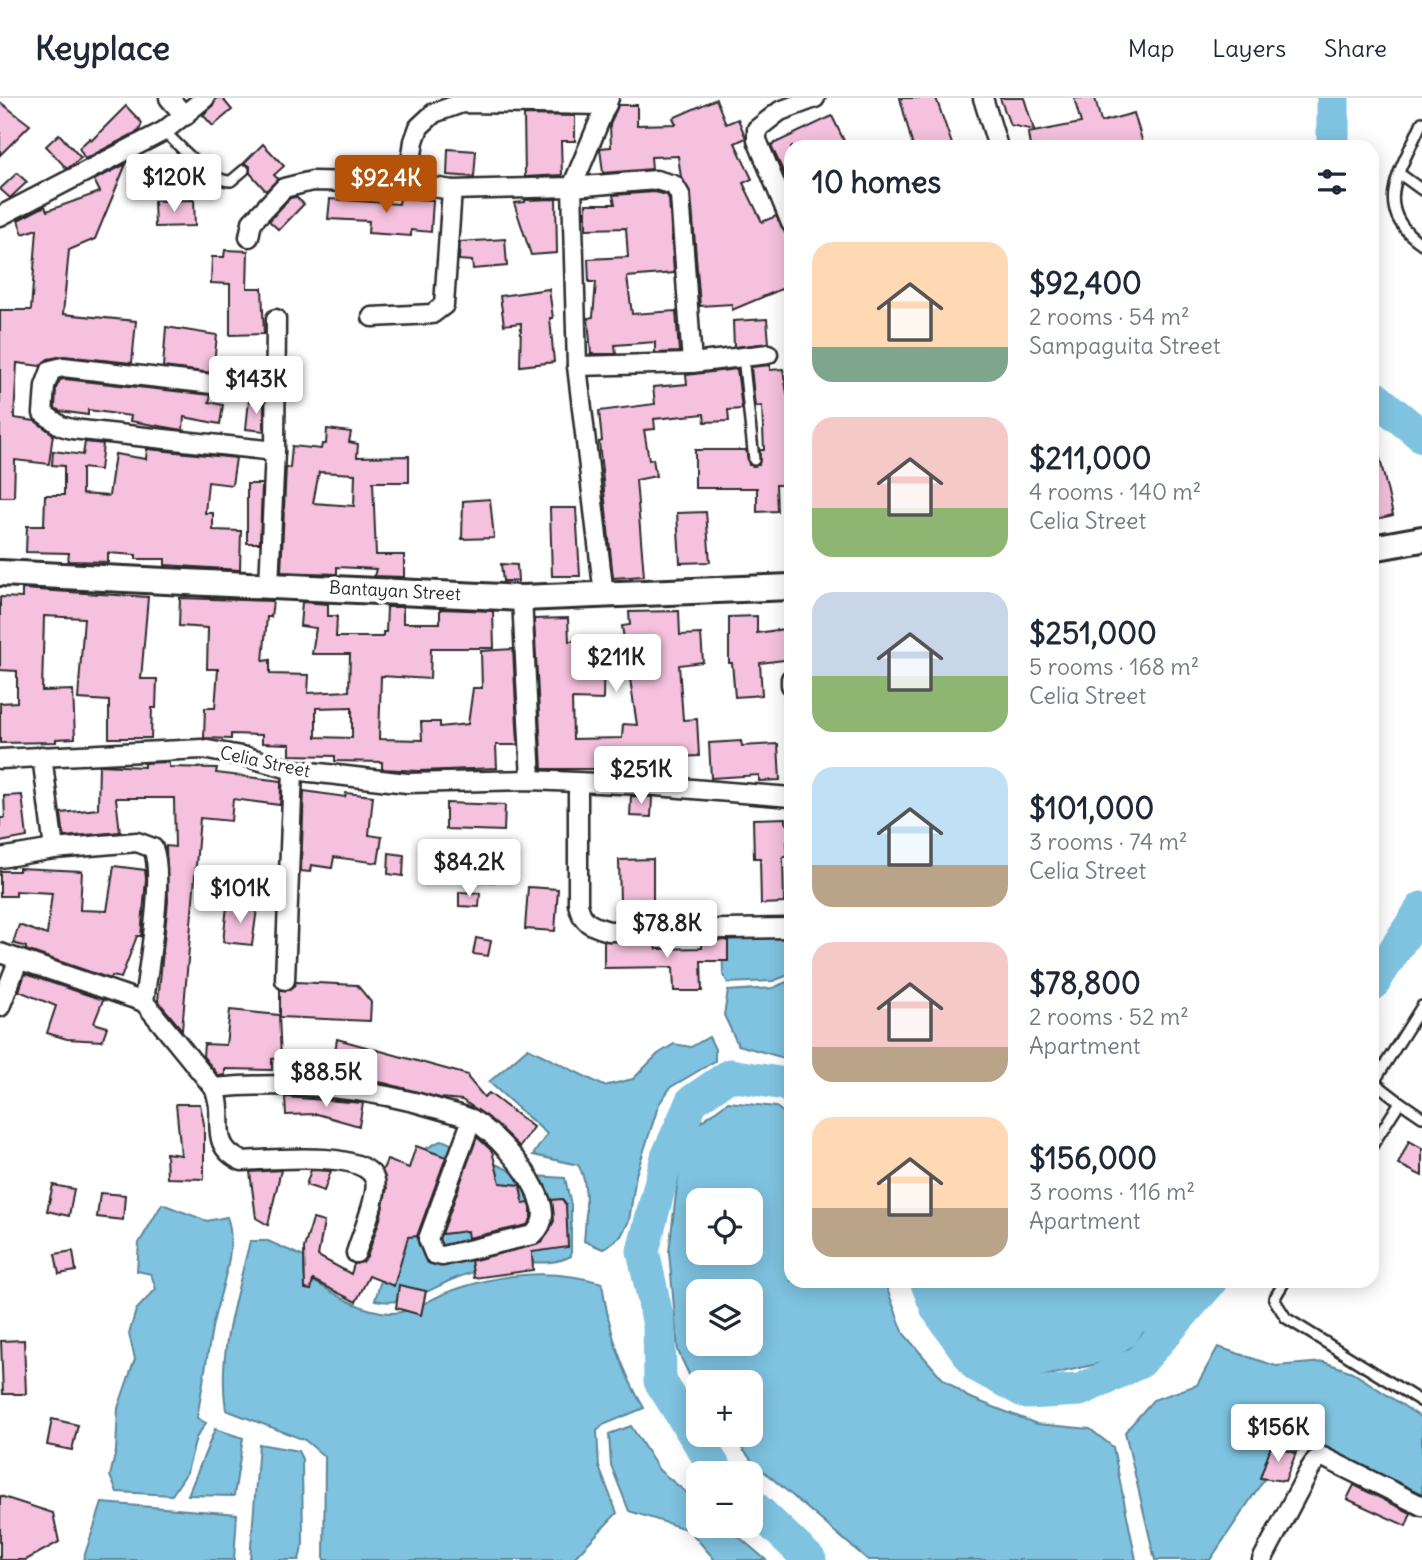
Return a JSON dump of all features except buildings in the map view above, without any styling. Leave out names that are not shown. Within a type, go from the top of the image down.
[{"type":"main road","points":[[1379,547],[1422,539]]},
{"type":"main road","name":"Bantayan Street","points":[[0,573],[522,598],[784,587]]},
{"type":"street","points":[[169,98],[186,116]]},
{"type":"street","points":[[0,216],[164,131],[186,116],[205,98]]},
{"type":"street","points":[[784,206],[757,140],[757,129],[780,111],[815,98]]},
{"type":"street","points":[[983,98],[996,140]]},
{"type":"street","points":[[408,183],[414,141],[419,127],[434,113],[462,103],[608,102],[572,187],[577,366],[604,594]]},
{"type":"street","points":[[248,237],[252,222],[284,188],[312,181],[408,183],[452,190],[572,187],[656,180],[674,185],[680,195],[692,363]]},
{"type":"street","points":[[372,317],[432,314],[444,305],[452,190]]},
{"type":"street","points":[[269,586],[275,451],[276,318]]},
{"type":"street","points":[[577,366],[692,363],[768,354]]},
{"type":"street","points":[[274,391],[63,367],[51,370],[45,386],[43,413],[61,426],[72,429],[275,451]]},
{"type":"street","points":[[522,598],[531,780]]},
{"type":"street","name":"Celia Street","points":[[0,759],[202,749],[247,757],[293,770],[407,783],[531,780],[644,785],[784,796]]},
{"type":"street","points":[[42,756],[54,849]]},
{"type":"street","points":[[285,979],[293,770]]},
{"type":"street","points":[[578,783],[578,904],[580,915],[589,925],[609,931],[784,928]]},
{"type":"street","points":[[0,858],[54,849],[136,842],[153,848],[158,860],[157,882],[144,1002]]},
{"type":"street","points":[[0,953],[144,1002],[214,1088],[218,1101],[222,1147],[229,1155],[242,1160],[339,1159],[370,1171],[375,1180],[375,1192],[356,1252]]},
{"type":"street","points":[[0,1007],[19,959]]},
{"type":"street","points":[[214,1088],[290,1086],[349,1091],[419,1102],[472,1119],[496,1139],[532,1182],[543,1204],[544,1218],[533,1235],[442,1256],[433,1254],[428,1239],[472,1119]]},
{"type":"street","points":[[1262,1560],[1310,1469],[1316,1460],[1324,1457],[1422,1506]]},
{"type":"lane","points":[[1421,128],[1400,174],[1392,196],[1392,206],[1406,233],[1422,244]]},
{"type":"lane","points":[[164,131],[201,166],[221,180],[231,180],[244,170]]},
{"type":"lane","points":[[1400,174],[1422,190]]},
{"type":"lane","points":[[743,355],[754,460]]},
{"type":"lane","points":[[1379,1074],[1422,1006]]},
{"type":"lane","points":[[1379,1086],[1422,1117]]},
{"type":"lane","points":[[1379,1135],[1400,1102]]},
{"type":"lane","points":[[1281,1288],[1274,1298],[1286,1318],[1422,1402]]},
{"type":"water","points":[[784,936],[784,977],[773,981],[728,983],[723,974],[722,937]]},
{"type":"water","points":[[784,983],[784,1058],[738,1045],[724,1015],[728,991],[773,988]]},
{"type":"water","points":[[709,1037],[715,1049],[715,1061],[671,1087],[659,1104],[636,1175],[629,1221],[621,1236],[603,1249],[584,1241],[585,1191],[578,1165],[533,1155],[547,1134],[489,1082],[528,1048],[604,1086],[633,1079],[658,1054],[674,1044],[691,1047]]},
{"type":"water","points":[[728,1102],[776,1107],[784,1113],[784,1288],[887,1288],[904,1334],[942,1378],[968,1397],[1037,1424],[1090,1429],[1113,1447],[1136,1560],[868,1560],[763,1471],[763,1461],[752,1461],[741,1447],[763,1447],[763,1370],[687,1370],[678,1351],[669,1252],[680,1161],[698,1124]]},
{"type":"water","points":[[442,1140],[520,1175],[565,1178],[571,1205],[571,1256],[554,1262],[503,1264],[464,1275],[405,1300],[375,1300],[381,1280],[396,1254],[427,1148]]},
{"type":"water","points":[[162,1204],[207,1221],[227,1217],[230,1229],[229,1257],[212,1328],[197,1418],[206,1423],[196,1438],[187,1472],[172,1495],[117,1492],[110,1476],[116,1451],[118,1408],[135,1359],[129,1334],[136,1310],[156,1289],[151,1274],[137,1271],[139,1243]]},
{"type":"water","points":[[250,1241],[268,1241],[304,1257],[304,1276],[346,1300],[379,1312],[407,1311],[451,1291],[507,1277],[564,1275],[602,1283],[617,1348],[644,1408],[603,1425],[597,1431],[599,1467],[617,1513],[572,1560],[324,1560],[325,1457],[305,1440],[226,1410],[226,1346]]},
{"type":"water","points":[[939,1288],[1189,1288],[1158,1328],[1143,1333],[1136,1344],[1110,1361],[1032,1379],[1000,1367],[979,1352],[952,1319]]},
{"type":"water","points":[[1218,1347],[1276,1366],[1324,1362],[1352,1372],[1422,1418],[1422,1494],[1320,1446],[1281,1454],[1210,1560],[1155,1560],[1125,1432],[1153,1400],[1197,1385]]},
{"type":"water","points":[[631,1426],[659,1470],[686,1492],[686,1529],[629,1511],[611,1465],[609,1434]]},
{"type":"water","points":[[215,1429],[243,1438],[234,1496],[188,1495]]},
{"type":"water","points":[[259,1444],[298,1451],[302,1459],[303,1544],[299,1560],[250,1560]]},
{"type":"water","points":[[102,1503],[237,1514],[234,1560],[83,1560]]},
{"type":"water","points":[[696,1538],[740,1538],[766,1560],[715,1560]]},
{"type":"waterway","points":[[1333,98],[1333,140]]},
{"type":"waterway","points":[[1379,401],[1422,436]]},
{"type":"waterway","points":[[1379,974],[1422,908]]},
{"type":"waterway","points":[[711,1461],[660,1381],[659,1325],[643,1251],[667,1157],[692,1101],[730,1075],[784,1084]]},
{"type":"waterway","points":[[929,1288],[937,1309],[977,1366],[1027,1393],[1080,1390],[1140,1362],[1205,1288]]},
{"type":"waterway","points":[[763,1515],[810,1560]]}]
